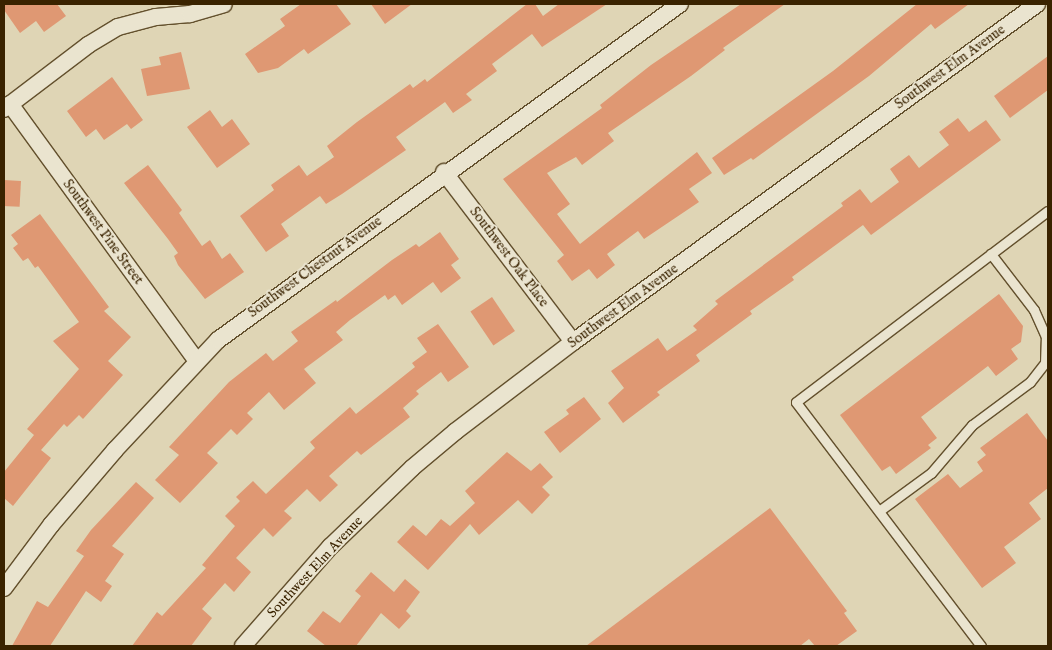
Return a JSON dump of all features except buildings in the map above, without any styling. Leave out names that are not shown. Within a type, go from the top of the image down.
[{"type":"street","points":[[7,106],[88,44],[118,27],[156,16],[190,14],[224,4]]},
{"type":"street","name":"Southwest Chestnut Avenue","points":[[4,588],[51,525],[196,360],[249,314],[680,4]]},
{"type":"street","name":"Southwest Elm Avenue","points":[[243,646],[330,547],[412,468],[573,342],[1037,4]]},
{"type":"street","name":"Southwest Pine Street","points":[[7,106],[196,360]]},
{"type":"street","name":"Southwest Oak Place","points":[[444,172],[573,342]]},
{"type":"lane","points":[[982,646],[796,402],[1048,211]]},
{"type":"lane","points":[[879,511],[930,473],[972,425],[1030,382],[1045,363],[1046,337],[1034,310],[992,254]]}]
